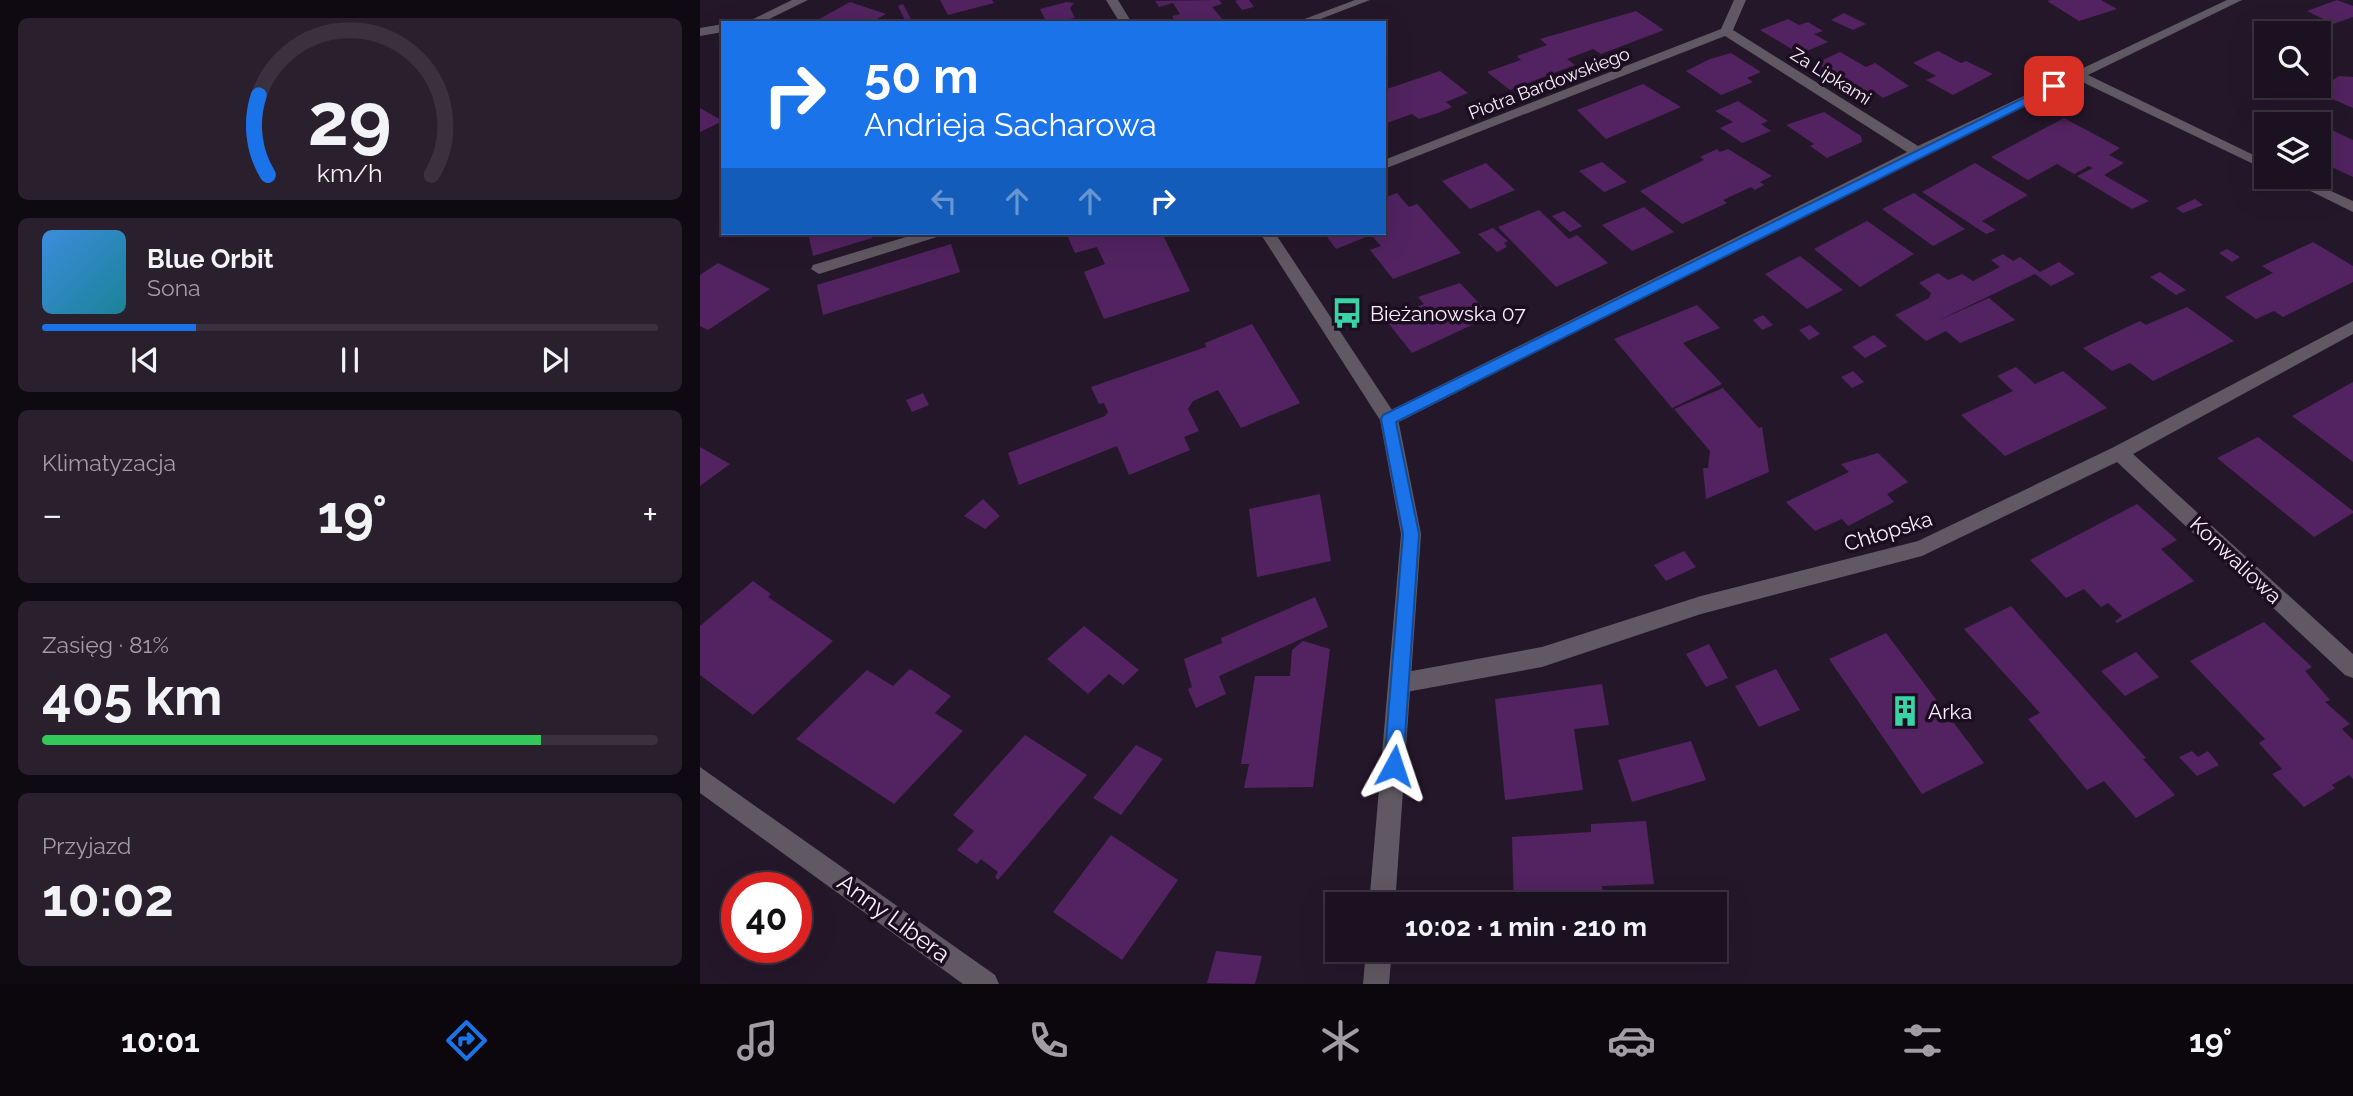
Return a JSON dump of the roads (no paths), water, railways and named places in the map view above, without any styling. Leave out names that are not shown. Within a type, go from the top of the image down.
[{"type":"street","points":[[755,21],[802,0]]},
{"type":"street","points":[[1112,0],[1125,21]]},
{"type":"street","points":[[1726,31],[1740,0]]},
{"type":"street","points":[[1388,419],[1917,152],[2236,0]]},
{"type":"street","points":[[700,32],[721,28]]},
{"type":"street","name":"Za Lipkami","points":[[1726,31],[1917,152]]},
{"type":"street","name":"Piotra Bardowskiego","points":[[1386,164],[1726,31]]},
{"type":"street","points":[[2077,75],[2254,160]]},
{"type":"street","points":[[2315,189],[2353,207]]},
{"type":"street","points":[[819,270],[929,235]]},
{"type":"street","points":[[1269,235],[1388,419],[1411,534],[1383,892]]},
{"type":"street","name":"Chłopska","points":[[1401,683],[1542,657],[1701,605],[1922,548],[2119,453],[2353,327]]},
{"type":"street","name":"Konwaliowa","points":[[2119,453],[2353,668]]},
{"type":"street","name":"Anny Libera","points":[[700,779],[986,984]]},
{"type":"street","points":[[1376,984],[1378,962]]},
{"type":"lane","points":[[1305,21],[1365,0]]},
{"type":"place","name":"Bieżanowska 07","points":[[1347,313]]},
{"type":"place","name":"Arka","points":[[1905,711]]}]
